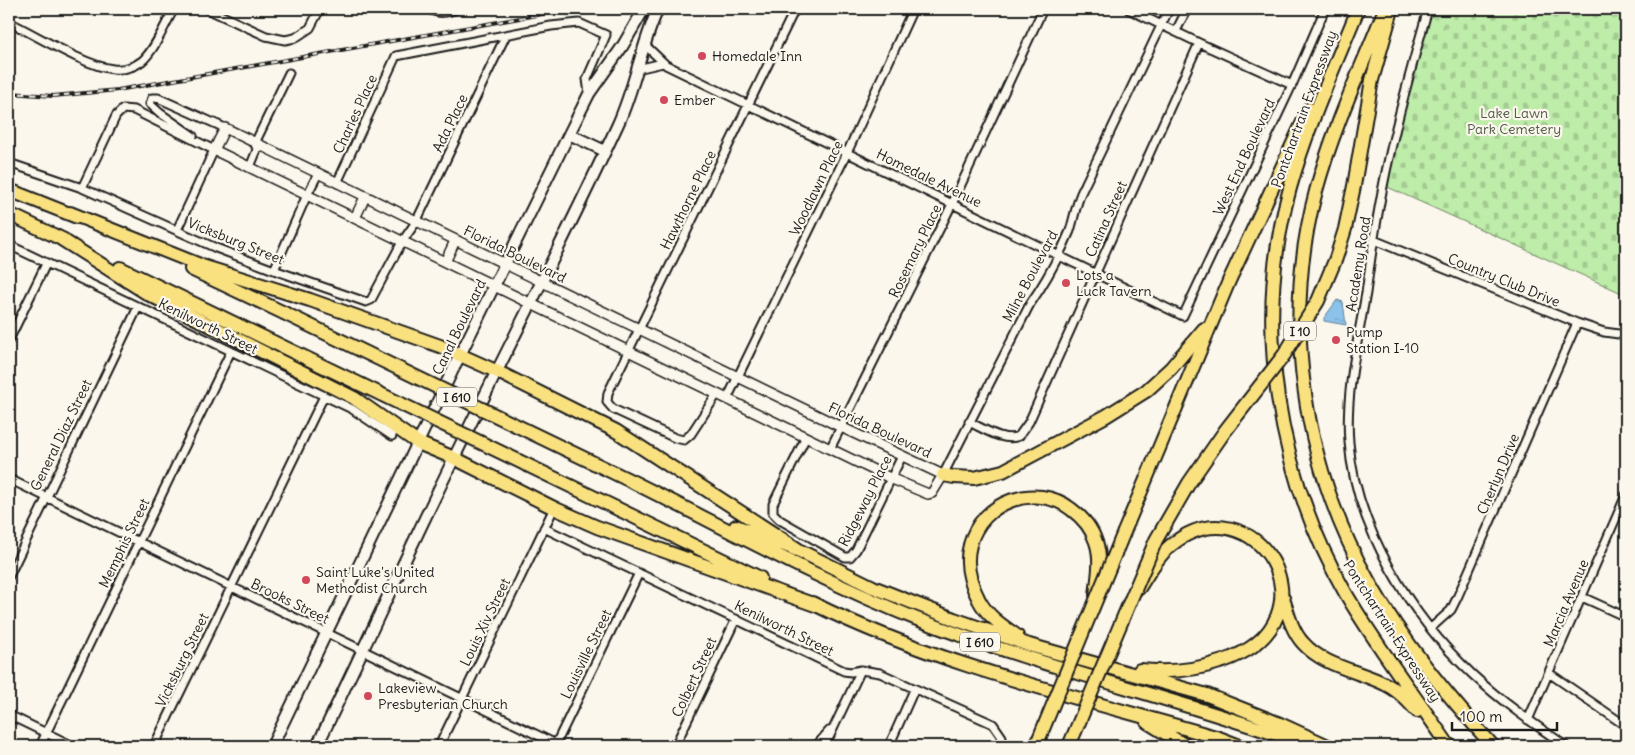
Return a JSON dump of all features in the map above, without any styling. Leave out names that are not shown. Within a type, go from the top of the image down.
[{"type":"highway","points":[[1036,746],[1214,314],[1356,9]]},
{"type":"highway","name":"Pontchartrain Expressway","points":[[1356,9],[1301,155],[1290,188],[1282,223],[1272,296],[1273,346],[1278,393],[1287,446],[1294,472],[1310,520],[1333,568],[1347,595],[1376,640],[1448,746]]},
{"type":"highway","name":"Pontchartrain Expressway","points":[[1385,9],[1338,127],[1316,192],[1302,270],[1300,358],[1304,391],[1312,434],[1322,472],[1348,541],[1369,582],[1433,676],[1493,746]]},
{"type":"highway","points":[[1069,746],[1156,540],[1189,483],[1225,431],[1284,355],[1318,301],[1345,229],[1372,80],[1392,9]]},
{"type":"highway","name":"I 610","points":[[9,190],[70,213],[284,313],[802,566],[917,618],[1021,655],[1310,746]]},
{"type":"highway","points":[[70,213],[206,267],[310,300],[440,346],[498,372],[616,431],[802,552]]},
{"type":"highway","name":"I 610","points":[[9,214],[818,606],[875,631],[954,662],[1009,680],[1122,710],[1219,738],[1240,746]]},
{"type":"highway","points":[[58,237],[148,294],[354,398],[418,443],[454,458],[554,508],[597,527],[818,606]]},
{"type":"highway","points":[[943,475],[974,478],[1003,471],[1106,416],[1146,391],[1171,368],[1214,314]]},
{"type":"highway","points":[[1030,645],[998,623],[979,602],[971,582],[968,567],[970,543],[977,528],[1004,503],[1030,496],[1042,496],[1067,506],[1080,516],[1091,531],[1096,543],[1099,565],[1095,599]]},
{"type":"highway","points":[[665,498],[802,552],[914,605],[1030,645],[1208,695],[1328,746]]},
{"type":"highway","points":[[1130,603],[1155,564],[1170,546],[1188,533],[1201,528],[1216,526],[1240,531],[1259,543],[1267,553],[1280,577],[1282,596],[1293,628],[1302,643],[1331,662],[1387,685],[1398,692],[1448,746]]},
{"type":"highway","points":[[1110,667],[1152,672],[1186,670],[1209,666],[1232,658],[1252,648],[1265,635],[1276,621],[1282,596]]},
{"type":"highway","points":[[1122,710],[1151,724],[1186,746]]},
{"type":"main road","name":"Canal Boulevard","points":[[272,746],[328,633],[460,355],[589,94],[622,47],[644,9]]},
{"type":"main road","points":[[317,746],[454,458],[498,372],[619,122],[650,26],[658,9]]},
{"type":"main road","points":[[569,134],[605,151]]},
{"type":"street","points":[[9,22],[86,61],[112,69],[120,69],[136,65],[143,60],[174,9]]},
{"type":"street","points":[[208,9],[266,36],[285,40],[295,38],[310,28],[320,9]]},
{"type":"street","points":[[432,10],[444,13],[457,9]]},
{"type":"street","name":"Hawthorne Place","points":[[717,394],[691,434],[684,440],[675,438],[613,409],[607,402],[608,393],[794,9]]},
{"type":"street","name":"Woodlawn Place","points":[[727,399],[739,378],[848,152],[913,9]]},
{"type":"street","name":"Rosemary Place","points":[[830,449],[952,204],[1043,9]]},
{"type":"street","points":[[1128,9],[1199,44],[1292,84]]},
{"type":"street","name":"Milne Boulevard","points":[[928,494],[932,493],[943,475],[1030,304],[1059,256],[1082,193],[1169,9]]},
{"type":"street","points":[[1176,31],[1187,9]]},
{"type":"street","name":"West End Boulevard","points":[[1183,316],[1292,84],[1324,9]]},
{"type":"street","name":"Academy Road","points":[[1428,9],[1388,157],[1374,240],[1349,401],[1348,441],[1351,467],[1356,490],[1373,537],[1397,579],[1431,628],[1472,674],[1528,720],[1566,746]]},
{"type":"street","points":[[506,35],[579,23],[606,35],[587,80],[589,94]]},
{"type":"street","name":"Charles Place","points":[[337,183],[396,56],[506,35]]},
{"type":"street","name":"Ada Place","points":[[416,222],[506,35]]},
{"type":"street","name":"Catina Street","points":[[969,422],[997,435],[1011,438],[1019,436],[1028,422],[1199,44]]},
{"type":"street","name":"Homedale Avenue","points":[[645,45],[663,63],[1183,316]]},
{"type":"street","points":[[637,69],[663,63]]},
{"type":"street","points":[[250,167],[257,150],[255,143],[289,73]]},
{"type":"street","name":"Florida Boulevard","points":[[214,150],[160,113],[150,104],[152,98],[158,98],[225,128],[416,222],[943,475]]},
{"type":"street","name":"Florida Boulevard","points":[[82,188],[116,116],[123,109],[134,110],[830,449],[928,494]]},
{"type":"street","points":[[177,230],[225,128]]},
{"type":"street","name":"Vicksburg Street","points":[[9,164],[82,188],[216,248],[366,302],[371,300],[402,242],[416,222]]},
{"type":"street","points":[[274,270],[318,174]]},
{"type":"street","points":[[355,218],[365,197]]},
{"type":"street","points":[[445,262],[456,240]]},
{"type":"street","name":"Country Club Drive","points":[[1374,240],[1577,323],[1604,332],[1626,335]]},
{"type":"street","name":"Kenilworth Street","points":[[9,245],[352,408],[392,436]]},
{"type":"street","points":[[9,340],[46,264]]},
{"type":"street","name":"General Diaz Street","points":[[9,576],[138,307]]},
{"type":"street","name":"Cherlyn Drive","points":[[1431,628],[1451,610],[1457,598],[1577,323]]},
{"type":"street","name":"Memphis Street","points":[[40,746],[231,351]]},
{"type":"street","name":"Vicksburg Street","points":[[154,746],[324,396]]},
{"type":"street","name":"Ridgeway Place","points":[[806,437],[773,504],[773,513],[780,520],[840,555],[850,557],[856,550],[902,456]]},
{"type":"street","name":"Brooks Street","points":[[9,479],[557,746]]},
{"type":"street","name":"Marcia Avenue","points":[[1528,720],[1626,495]]},
{"type":"street","name":"Louis Xiv Street","points":[[438,746],[554,508]]},
{"type":"street","points":[[1618,515],[1626,518]]},
{"type":"street","name":"Kenilworth Street","points":[[544,528],[844,671],[861,670],[880,674],[993,724],[1002,737],[998,746]]},
{"type":"street","name":"Louisville Street","points":[[557,746],[639,573]]},
{"type":"street","points":[[1582,597],[1626,617]]},
{"type":"street","name":"Colbert Street","points":[[675,746],[736,619]]},
{"type":"street","points":[[825,746],[861,670]]},
{"type":"street","points":[[1549,673],[1626,726]]},
{"type":"street","points":[[889,746],[914,690]]},
{"type":"street","points":[[9,715],[73,746]]},
{"type":"street","points":[[816,746],[836,724]]},
{"type":"green space","name":"Lake Lawn Park Cemetery","points":[[1428,9],[1626,9],[1626,295],[1383,185]]},
{"type":"water","points":[[1337,300],[1343,302],[1346,325],[1324,321],[1324,318]]},
{"type":"railway","points":[[9,93],[53,96],[118,90],[570,9]]},
{"type":"place","name":"Homedale Inn","points":[[702,56]]},
{"type":"place","name":"Ember","points":[[664,100]]},
{"type":"place","name":"Lots a Luck Tavern","points":[[1066,283]]},
{"type":"place","name":"Pump Station I-10","points":[[1336,340]]},
{"type":"place","name":"Saint Luke's United Methodist Church","points":[[306,580]]},
{"type":"place","name":"Lakeview Presbyterian Church","points":[[368,696]]}]
